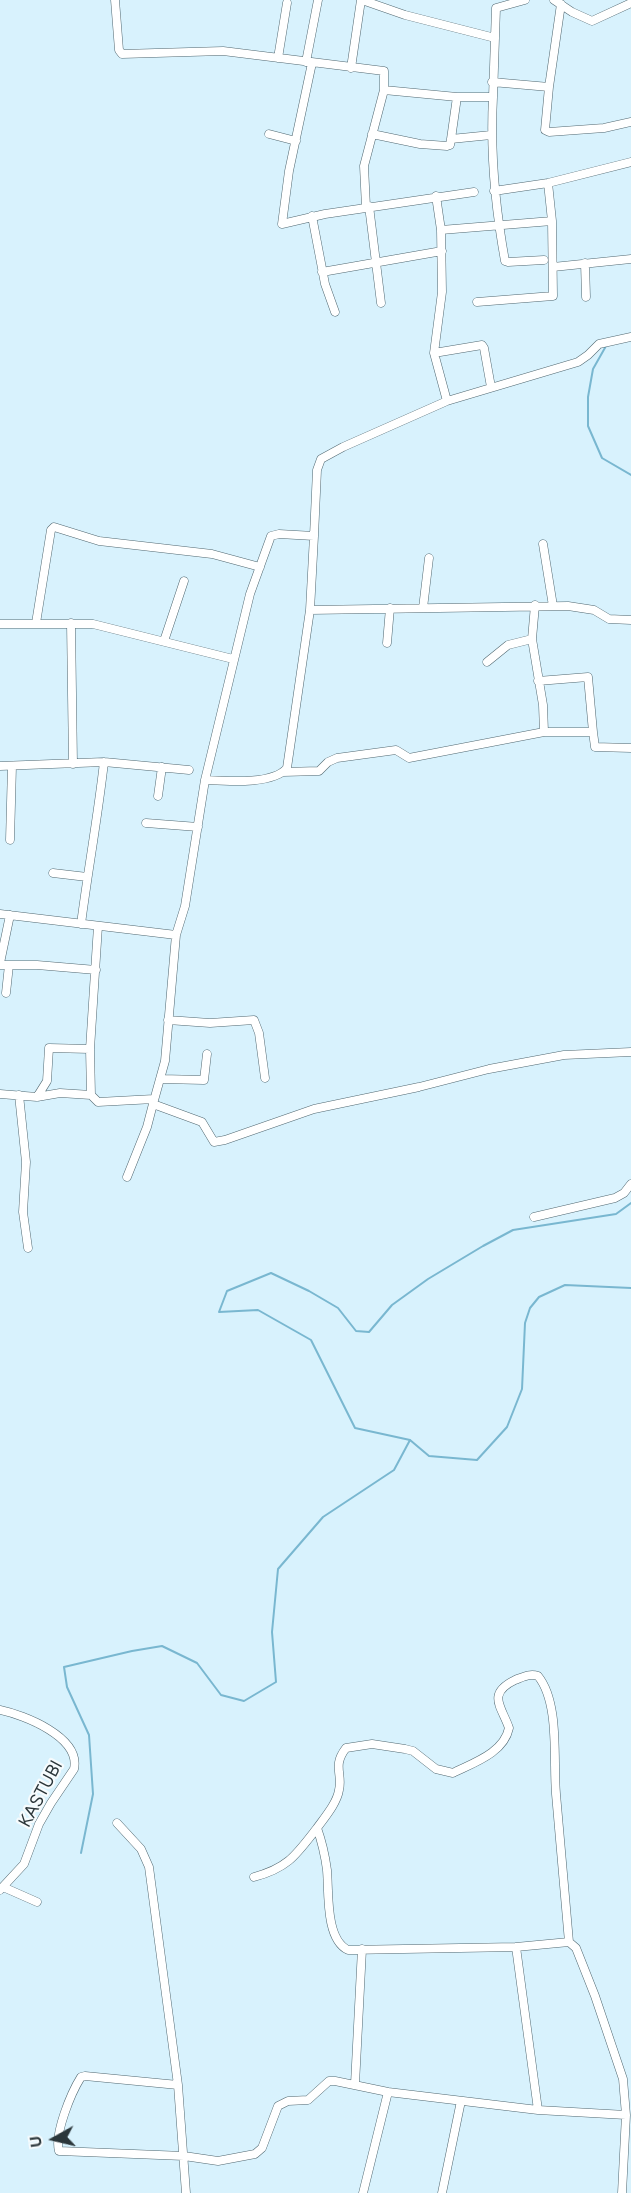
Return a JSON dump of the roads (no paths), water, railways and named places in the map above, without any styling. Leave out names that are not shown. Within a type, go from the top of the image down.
[{"type":"street","points":[[115,0],[119,50],[122,54],[223,51],[384,71],[384,90],[364,169],[381,303]]},
{"type":"street","points":[[318,0],[282,224],[312,216],[474,192]]},
{"type":"street","points":[[351,68],[361,0],[405,15],[495,39]]},
{"type":"street","points":[[525,0],[494,4],[495,39],[491,135],[494,191],[506,261],[544,260]]},
{"type":"street","points":[[631,3],[592,21],[557,2],[545,128],[548,132],[604,128],[631,122]]},
{"type":"street","points":[[278,58],[287,3]]},
{"type":"street","points":[[492,82],[549,87]]},
{"type":"street","points":[[384,90],[457,97],[493,97]]},
{"type":"street","points":[[372,134],[420,144],[449,146],[457,97]]},
{"type":"street","points":[[269,134],[296,141]]},
{"type":"street","points":[[451,139],[491,135]]},
{"type":"street","points":[[494,191],[548,183],[631,162]]},
{"type":"street","points":[[477,302],[552,297],[554,294],[552,221],[548,183]]},
{"type":"street","points":[[436,196],[441,231],[442,292],[434,353],[447,401]]},
{"type":"street","points":[[312,216],[322,272],[334,312]]},
{"type":"street","points":[[441,231],[552,221]]},
{"type":"street","points":[[322,272],[442,251]]},
{"type":"street","points":[[553,267],[631,259]]},
{"type":"street","points":[[585,263],[586,297]]},
{"type":"street","points":[[283,772],[287,768],[310,610],[317,470],[321,459],[447,401],[578,362],[599,344],[631,337]]},
{"type":"street","points":[[434,353],[482,345],[491,387]]},
{"type":"street","points":[[36,623],[51,530],[54,527],[99,541],[203,553],[260,567]]},
{"type":"street","points":[[128,1177],[147,1127],[165,1061],[176,935],[185,906],[205,780],[250,594],[273,535],[314,536]]},
{"type":"street","points":[[543,544],[553,606]]},
{"type":"street","points":[[423,608],[429,558]]},
{"type":"street","points":[[164,641],[184,581]]},
{"type":"street","points":[[536,605],[532,639],[543,705],[544,732]]},
{"type":"street","points":[[310,610],[582,606],[609,619],[631,620]]},
{"type":"street","points":[[387,643],[390,608]]},
{"type":"street","points":[[71,623],[73,764]]},
{"type":"street","points":[[0,624],[93,624],[233,659]]},
{"type":"street","points":[[487,662],[508,645],[532,639]]},
{"type":"street","points":[[538,681],[588,677],[595,747],[631,748]]},
{"type":"street","points":[[205,780],[251,782],[283,772],[319,771],[328,762],[337,758],[396,750],[409,758],[544,732],[593,732]]},
{"type":"street","points":[[81,924],[98,819],[104,762]]},
{"type":"street","points":[[0,766],[104,762],[189,770]]},
{"type":"street","points":[[10,840],[12,766]]},
{"type":"street","points":[[158,796],[162,767]]},
{"type":"street","points":[[146,823],[198,826]]},
{"type":"street","points":[[53,873],[87,878]]},
{"type":"street","points":[[0,914],[176,935]]},
{"type":"street","points":[[10,915],[0,963],[96,969]]},
{"type":"street","points":[[91,1095],[90,1049],[98,926]]},
{"type":"street","points":[[6,993],[9,965]]},
{"type":"street","points":[[168,1020],[210,1023],[254,1020],[259,1033],[265,1078]]},
{"type":"street","points":[[37,1097],[47,1078],[49,1048],[90,1049]]},
{"type":"street","points":[[0,1094],[37,1097],[60,1093],[91,1095],[98,1102],[154,1102],[202,1122],[211,1139],[216,1142],[314,1108],[419,1088],[489,1069],[564,1055],[631,1052]]},
{"type":"street","points":[[161,1079],[204,1080],[207,1054]]},
{"type":"street","points":[[19,1095],[26,1162],[22,1212],[28,1248]]},
{"type":"street","points":[[534,1217],[615,1198],[624,1193],[631,1184]]},
{"type":"street","points":[[254,1877],[283,1867],[317,1828],[339,1793],[338,1770],[342,1753],[346,1748],[372,1744],[405,1749],[413,1751],[436,1769],[453,1773],[497,1749],[506,1738],[509,1728],[499,1708],[500,1691],[507,1684],[524,1676],[534,1674],[538,1676],[542,1680],[549,1700],[554,1730],[556,1790],[569,1942],[576,1948],[623,2079],[626,2115],[622,2193]]},
{"type":"street","name":"KASTUBI","points":[[2,1710],[43,1726],[64,1741],[74,1753],[75,1763],[74,1769],[39,1824],[24,1864],[2,1889]]},
{"type":"street","points":[[117,1823],[141,1849],[149,1867],[178,2085],[186,2193]]},
{"type":"street","points":[[317,1828],[324,1852],[333,1930],[339,1944],[348,1950],[516,1947],[569,1942]]},
{"type":"street","points":[[2,1889],[37,1902]]},
{"type":"street","points":[[516,1947],[538,2110]]},
{"type":"street","points":[[355,2084],[362,1949]]},
{"type":"street","points":[[178,2085],[81,2077],[62,2124],[59,2151],[184,2156],[218,2161],[255,2154],[262,2148],[274,2111],[283,2102],[308,2100],[329,2081],[461,2102],[538,2110],[626,2115]]},
{"type":"street","points":[[363,2193],[388,2092]]},
{"type":"street","points":[[442,2193],[461,2102]]},
{"type":"waterway","points":[[606,346],[593,369],[588,397],[588,426],[602,458],[631,475]]},
{"type":"waterway","points":[[81,1853],[93,1794],[89,1735],[67,1687],[64,1667],[162,1646],[197,1663],[221,1695],[244,1701],[276,1682],[272,1632],[278,1569],[323,1517],[394,1470],[410,1440],[355,1428],[311,1340],[258,1310],[219,1312],[227,1291],[271,1273],[338,1308],[356,1331],[369,1332],[392,1305],[428,1279],[513,1230],[616,1214],[631,1203]]},
{"type":"waterway","points":[[410,1440],[429,1456],[477,1460],[507,1427],[522,1389],[525,1323],[530,1308],[539,1297],[565,1285],[631,1288]]}]
